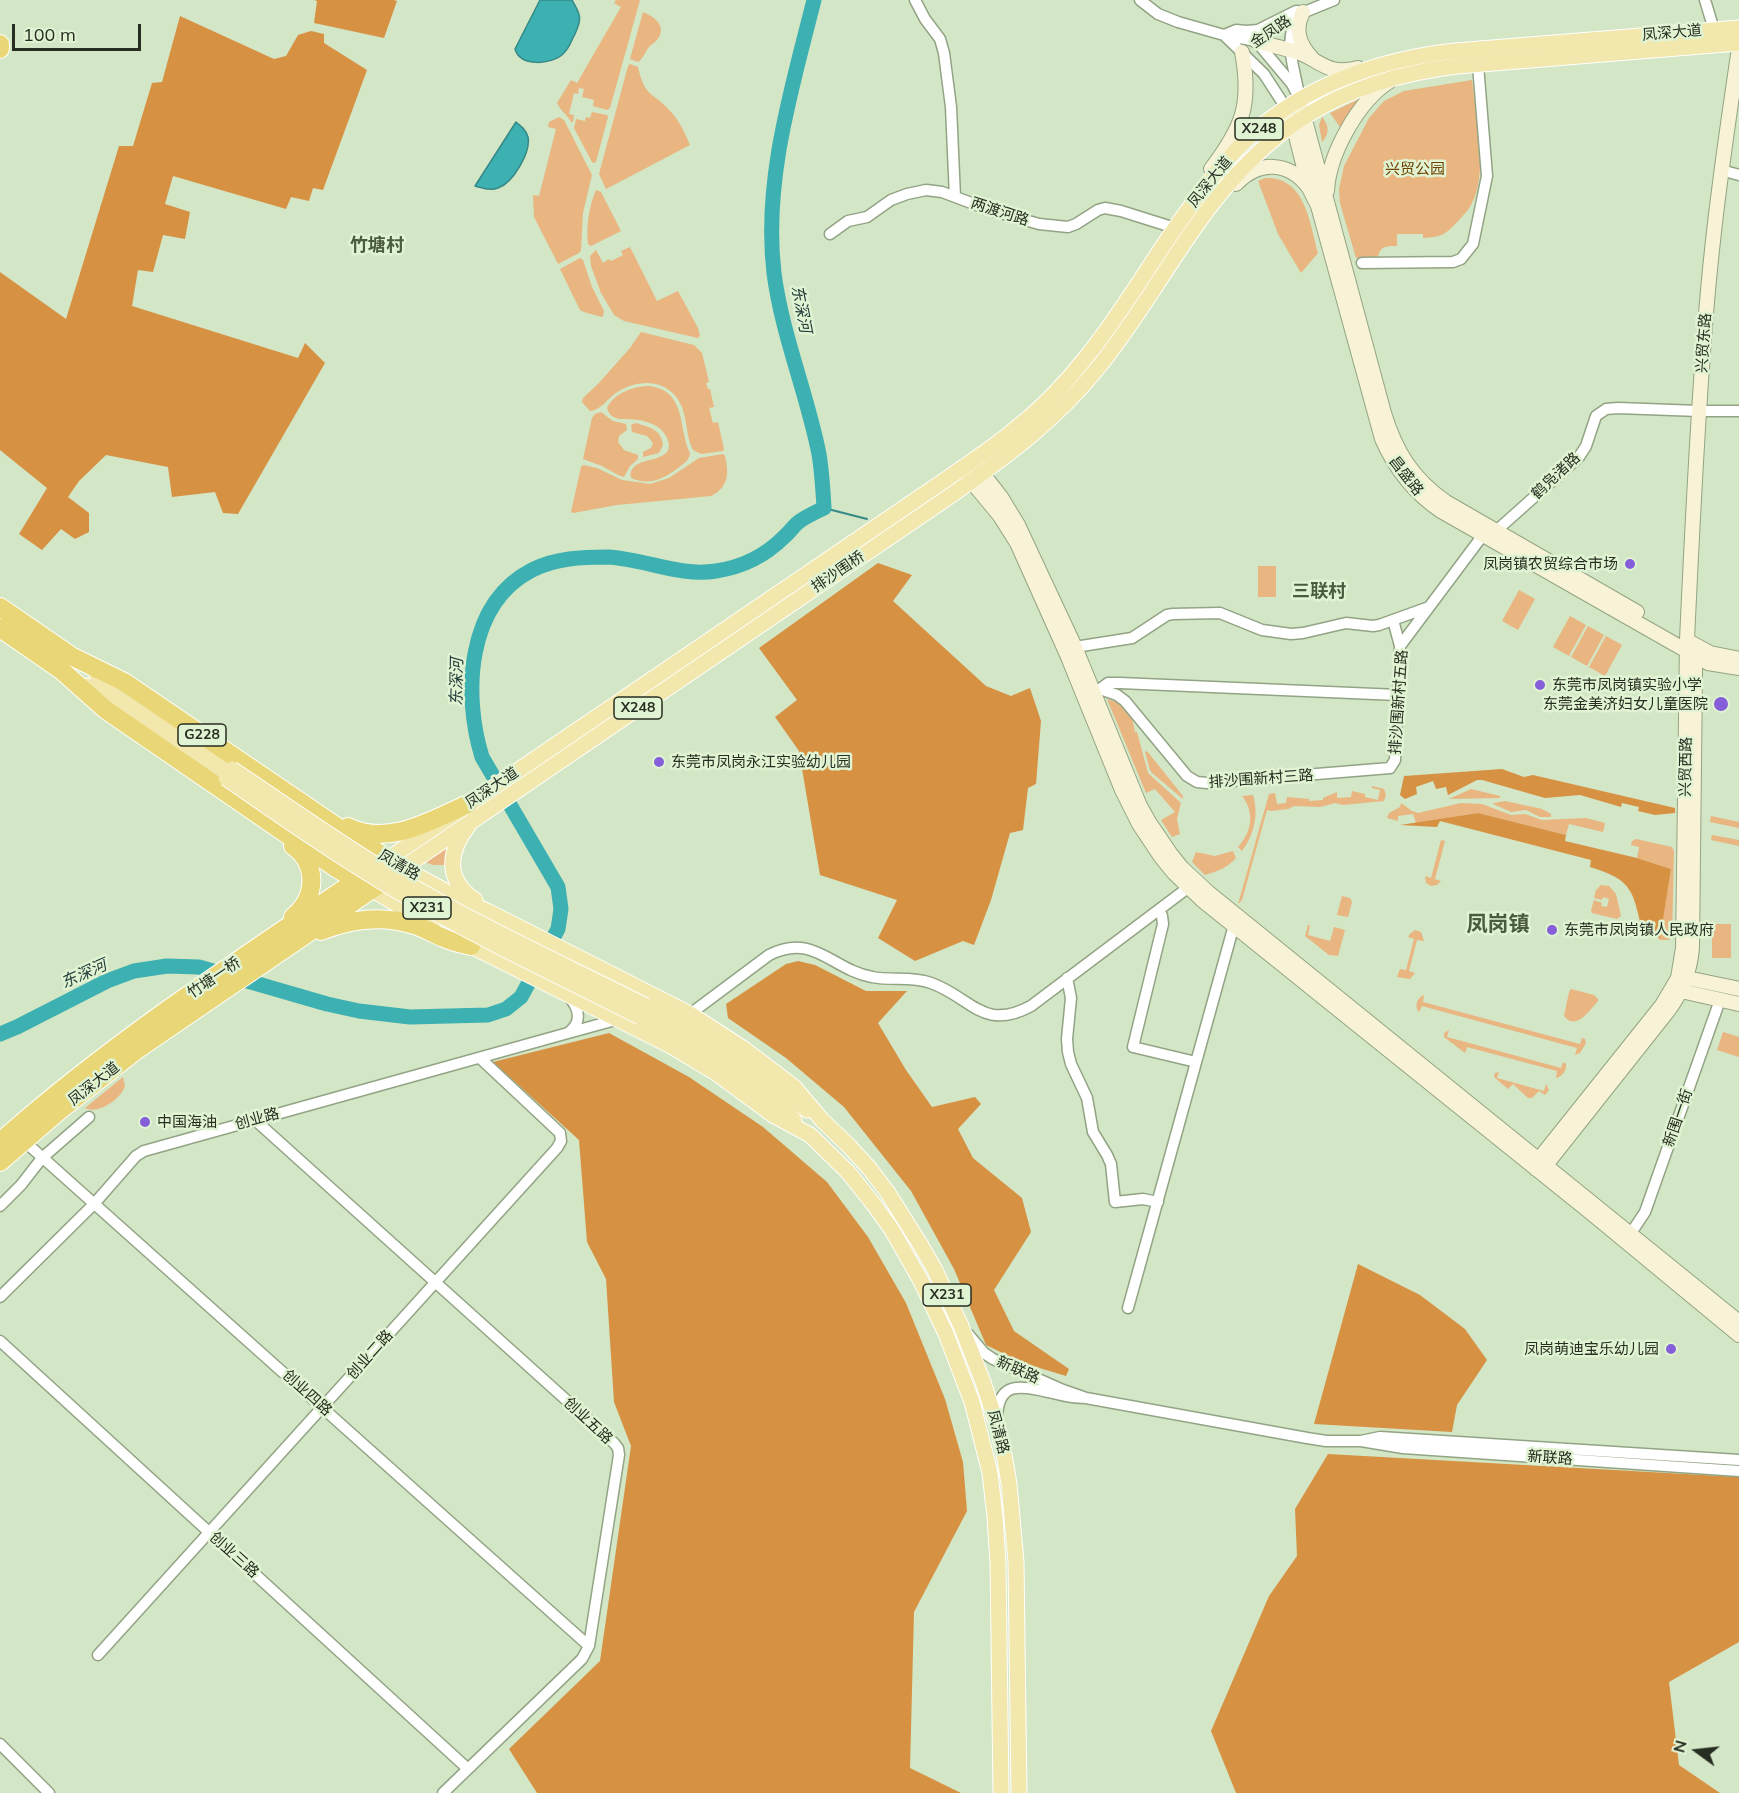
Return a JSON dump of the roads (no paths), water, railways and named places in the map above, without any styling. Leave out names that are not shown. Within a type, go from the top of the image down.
[{"type":"highway","points":[[0,44],[0,49]]},
{"type":"highway","name":"凤清路","points":[[0,607],[66,663],[106,710],[364,885]]},
{"type":"highway","name":"凤清路","points":[[0,628],[66,663],[124,682],[395,863]]},
{"type":"highway","name":"G228","points":[[238,801],[259,822],[300,852],[307,860],[311,871],[311,887],[304,905],[295,915],[274,930],[266,948]]},
{"type":"highway","points":[[305,805],[324,812],[351,829],[374,834],[403,831],[471,811]]},
{"type":"highway","name":"凤深大道","points":[[266,948],[395,863]]},
{"type":"highway","points":[[266,948],[297,946],[327,928],[373,919],[410,924],[445,939],[471,946]]},
{"type":"highway","name":"竹塘一桥","points":[[171,1006],[266,948]]},
{"type":"highway","name":"竹塘一桥","points":[[192,1011],[266,948]]},
{"type":"highway","name":"凤深大道","points":[[0,1142],[99,1060],[171,1006]]},
{"type":"highway","name":"凤深大道","points":[[0,1162],[124,1060],[192,1011]]},
{"type":"main road","name":"凤深大道","points":[[925,494],[1014,430],[1045,403],[1073,373],[1112,324],[1175,228],[1213,176],[1241,145],[1286,108],[1342,79],[1409,57],[1455,51],[1739,28]]},
{"type":"main road","name":"凤深大道","points":[[939,504],[1041,428],[1084,385],[1124,334],[1195,226],[1217,197],[1244,165],[1298,120],[1341,96],[1380,81],[1438,68],[1739,46]]},
{"type":"main road","name":"排沙围桥","points":[[728,628],[925,494]]},
{"type":"main road","name":"排沙围桥","points":[[738,640],[939,504]]},
{"type":"main road","name":"凤深大道","points":[[395,863],[471,811],[531,762],[728,628]]},
{"type":"main road","name":"凤深大道","points":[[471,811],[538,776],[738,640]]},
{"type":"main road","name":"凤清路","points":[[66,663],[120,692],[229,773],[365,859],[643,1011],[715,1043],[787,1097],[822,1119]]},
{"type":"main road","points":[[471,811],[453,856],[453,869],[462,890],[489,912]]},
{"type":"main road","name":"凤清路","points":[[395,863],[458,898],[690,1014],[744,1049],[794,1087],[849,1146],[888,1193],[935,1270],[961,1326],[980,1372],[997,1425],[1007,1469],[1014,1531],[1019,1793]]},
{"type":"main road","name":"凤清路","points":[[364,885],[471,946],[687,1054],[773,1115],[810,1135]]},
{"type":"main road","name":"凤清路","points":[[643,1011],[713,1057],[780,1106],[837,1160],[861,1187],[897,1239],[921,1281],[946,1334],[976,1416],[990,1473],[996,1532],[1001,1793]]},
{"type":"street","points":[[915,0],[925,19],[940,39],[944,53],[951,107],[955,197]]},
{"type":"street","points":[[1140,0],[1149,8],[1168,18],[1224,35],[1291,51],[1332,70],[1343,72],[1387,63]]},
{"type":"street","name":"金凤路","points":[[1242,52],[1303,12],[1334,0]]},
{"type":"street","points":[[1705,0],[1714,30]]},
{"type":"street","points":[[1224,35],[1236,30],[1258,30],[1296,11],[1303,12]]},
{"type":"street","points":[[1300,100],[1290,39],[1292,27],[1303,12]]},
{"type":"street","points":[[1303,12],[1299,22],[1299,38],[1303,47],[1316,62]]},
{"type":"street","points":[[1224,35],[1264,74],[1286,108]]},
{"type":"street","points":[[1256,41],[1292,84],[1300,100]]},
{"type":"street","name":"兴贸东路","points":[[1689,649],[1699,411],[1706,312],[1721,170],[1739,46]]},
{"type":"street","points":[[1186,212],[1194,192],[1231,141],[1242,119],[1247,87],[1242,52]]},
{"type":"street","points":[[1362,263],[1453,262],[1461,259],[1473,244],[1487,176],[1478,65]]},
{"type":"street","points":[[1327,200],[1327,187],[1337,152],[1357,114],[1376,91],[1398,76]]},
{"type":"street","name":"昌盛路","points":[[1300,100],[1298,120],[1310,188],[1318,206],[1375,417],[1386,448],[1402,476],[1424,499],[1441,511],[1489,533],[1689,649],[1708,663],[1739,668]]},
{"type":"street","name":"昌盛路","points":[[1286,108],[1298,120],[1327,200],[1384,413],[1397,449],[1417,477],[1433,493],[1489,533]]},
{"type":"street","points":[[1195,226],[1216,209],[1246,175],[1260,168],[1275,167],[1290,171],[1310,188]]},
{"type":"street","points":[[1721,170],[1739,174]]},
{"type":"street","name":"两渡河路","points":[[830,234],[848,221],[867,217],[883,204],[907,194],[934,190],[1006,215],[1040,224],[1068,227],[1105,208],[1175,228]]},
{"type":"street","name":"鹤凫渚路","points":[[1430,607],[1489,533],[1579,457],[1586,447],[1596,416],[1606,409],[1739,411]]},
{"type":"street","points":[[966,465],[1001,497],[1018,525],[1096,690],[1140,806],[1159,838],[1182,868],[1216,899],[1540,1164],[1739,1335]]},
{"type":"street","points":[[977,477],[1017,543],[1068,657],[1122,790],[1139,824],[1161,857],[1189,887],[1234,925],[1631,1233],[1739,1322]]},
{"type":"street","points":[[1074,647],[1132,638],[1167,615],[1179,613],[1226,614],[1262,630],[1291,634],[1346,622],[1373,626],[1430,607]]},
{"type":"street","name":"排沙围新村五路","points":[[1390,768],[1395,760],[1400,646],[1430,607]]},
{"type":"street","points":[[1393,620],[1400,646]]},
{"type":"street","name":"昌盛路","points":[[1689,649],[1739,659]]},
{"type":"street","name":"兴贸西路","points":[[1540,1164],[1668,1011],[1682,982],[1692,948],[1689,649]]},
{"type":"street","points":[[1096,690],[1108,683],[1120,683],[1398,695]]},
{"type":"street","name":"排沙围新村三路","points":[[1096,690],[1118,695],[1125,701],[1183,772],[1197,782],[1222,782],[1390,768]]},
{"type":"street","points":[[690,1014],[769,955],[790,948],[805,948],[864,976],[928,982],[979,1010],[993,1015],[1010,1015],[1031,1006],[1189,887]]},
{"type":"street","points":[[1159,910],[1163,924],[1134,1047],[1196,1062]]},
{"type":"street","points":[[1128,1308],[1234,925]]},
{"type":"street","points":[[1067,978],[1071,998],[1068,1052],[1071,1064],[1087,1098],[1096,1140],[1111,1164],[1115,1202],[1143,1199],[1158,1203]]},
{"type":"street","points":[[1682,982],[1739,989]]},
{"type":"street","points":[[1682,982],[1720,1000],[1739,1004]]},
{"type":"street","points":[[564,993],[575,1004],[578,1014],[577,1025],[568,1033]]},
{"type":"street","name":"新围一街","points":[[1631,1233],[1646,1212],[1720,1000]]},
{"type":"street","name":"创业路","points":[[0,1297],[94,1204],[136,1156],[144,1151],[618,1019]]},
{"type":"street","name":"创业二路","points":[[98,1655],[557,1148],[561,1141],[560,1133],[480,1058]]},
{"type":"street","points":[[0,1206],[21,1185],[42,1158],[89,1117]]},
{"type":"street","name":"创业五路","points":[[255,1120],[618,1448],[619,1455],[589,1646],[582,1659],[443,1793]]},
{"type":"street","name":"创业四路","points":[[24,1141],[589,1646]]},
{"type":"street","name":"新联路","points":[[961,1326],[993,1359],[1086,1398],[1326,1441],[1361,1441],[1403,1448],[1739,1471]]},
{"type":"street","name":"创业三路","points":[[0,1341],[468,1769]]},
{"type":"street","name":"新联路","points":[[997,1425],[999,1403],[1007,1390],[1013,1388],[1086,1398]]},
{"type":"street","name":"新联路","points":[[1361,1441],[1380,1437],[1739,1460]]},
{"type":"street","points":[[0,1744],[49,1793]]},
{"type":"water","points":[[540,0],[572,0],[579,13],[580,21],[565,52],[558,58],[536,62],[523,59],[515,49]]},
{"type":"water","points":[[516,122],[525,130],[528,143],[527,151],[515,174],[504,185],[495,189],[475,186]]},
{"type":"waterway","name":"东深河","points":[[0,1034],[107,981],[134,971],[167,966],[199,967],[327,1004],[359,1011],[410,1017],[488,1015],[506,1009],[521,997],[558,929],[561,909],[558,887],[482,757],[476,733],[472,680],[475,653],[482,628],[494,605],[510,585],[532,570],[569,559],[622,558],[689,572],[716,571],[735,567],[761,555],[777,544],[800,521],[824,508],[819,454],[783,319],[774,273],[772,238],[776,169],[789,101],[814,0]]},
{"type":"waterway","points":[[824,508],[867,519]]},
{"type":"place","name":"凤岗镇农贸综合市场","points":[[1630,564]]},
{"type":"place","name":"东莞市凤岗镇实验小学","points":[[1540,685]]},
{"type":"place","name":"东莞金美济妇女儿童医院","points":[[1721,704]]},
{"type":"place","name":"东莞市凤岗永江实验幼儿园","points":[[659,762]]},
{"type":"place","name":"东莞市凤岗镇人民政府","points":[[1552,930]]},
{"type":"place","name":"中国海油","points":[[145,1122]]},
{"type":"place","name":"凤岗萌迪宝乐幼儿园","points":[[1671,1349]]},
{"type":"district","name":"竹塘村","points":[[377,246]]},
{"type":"district","name":"三联村","points":[[1319,592]]},
{"type":"district","name":"凤岗镇","points":[[1498,925]]},
{"type":"park label","name":"兴贸公园","points":[[1415,169]]}]
